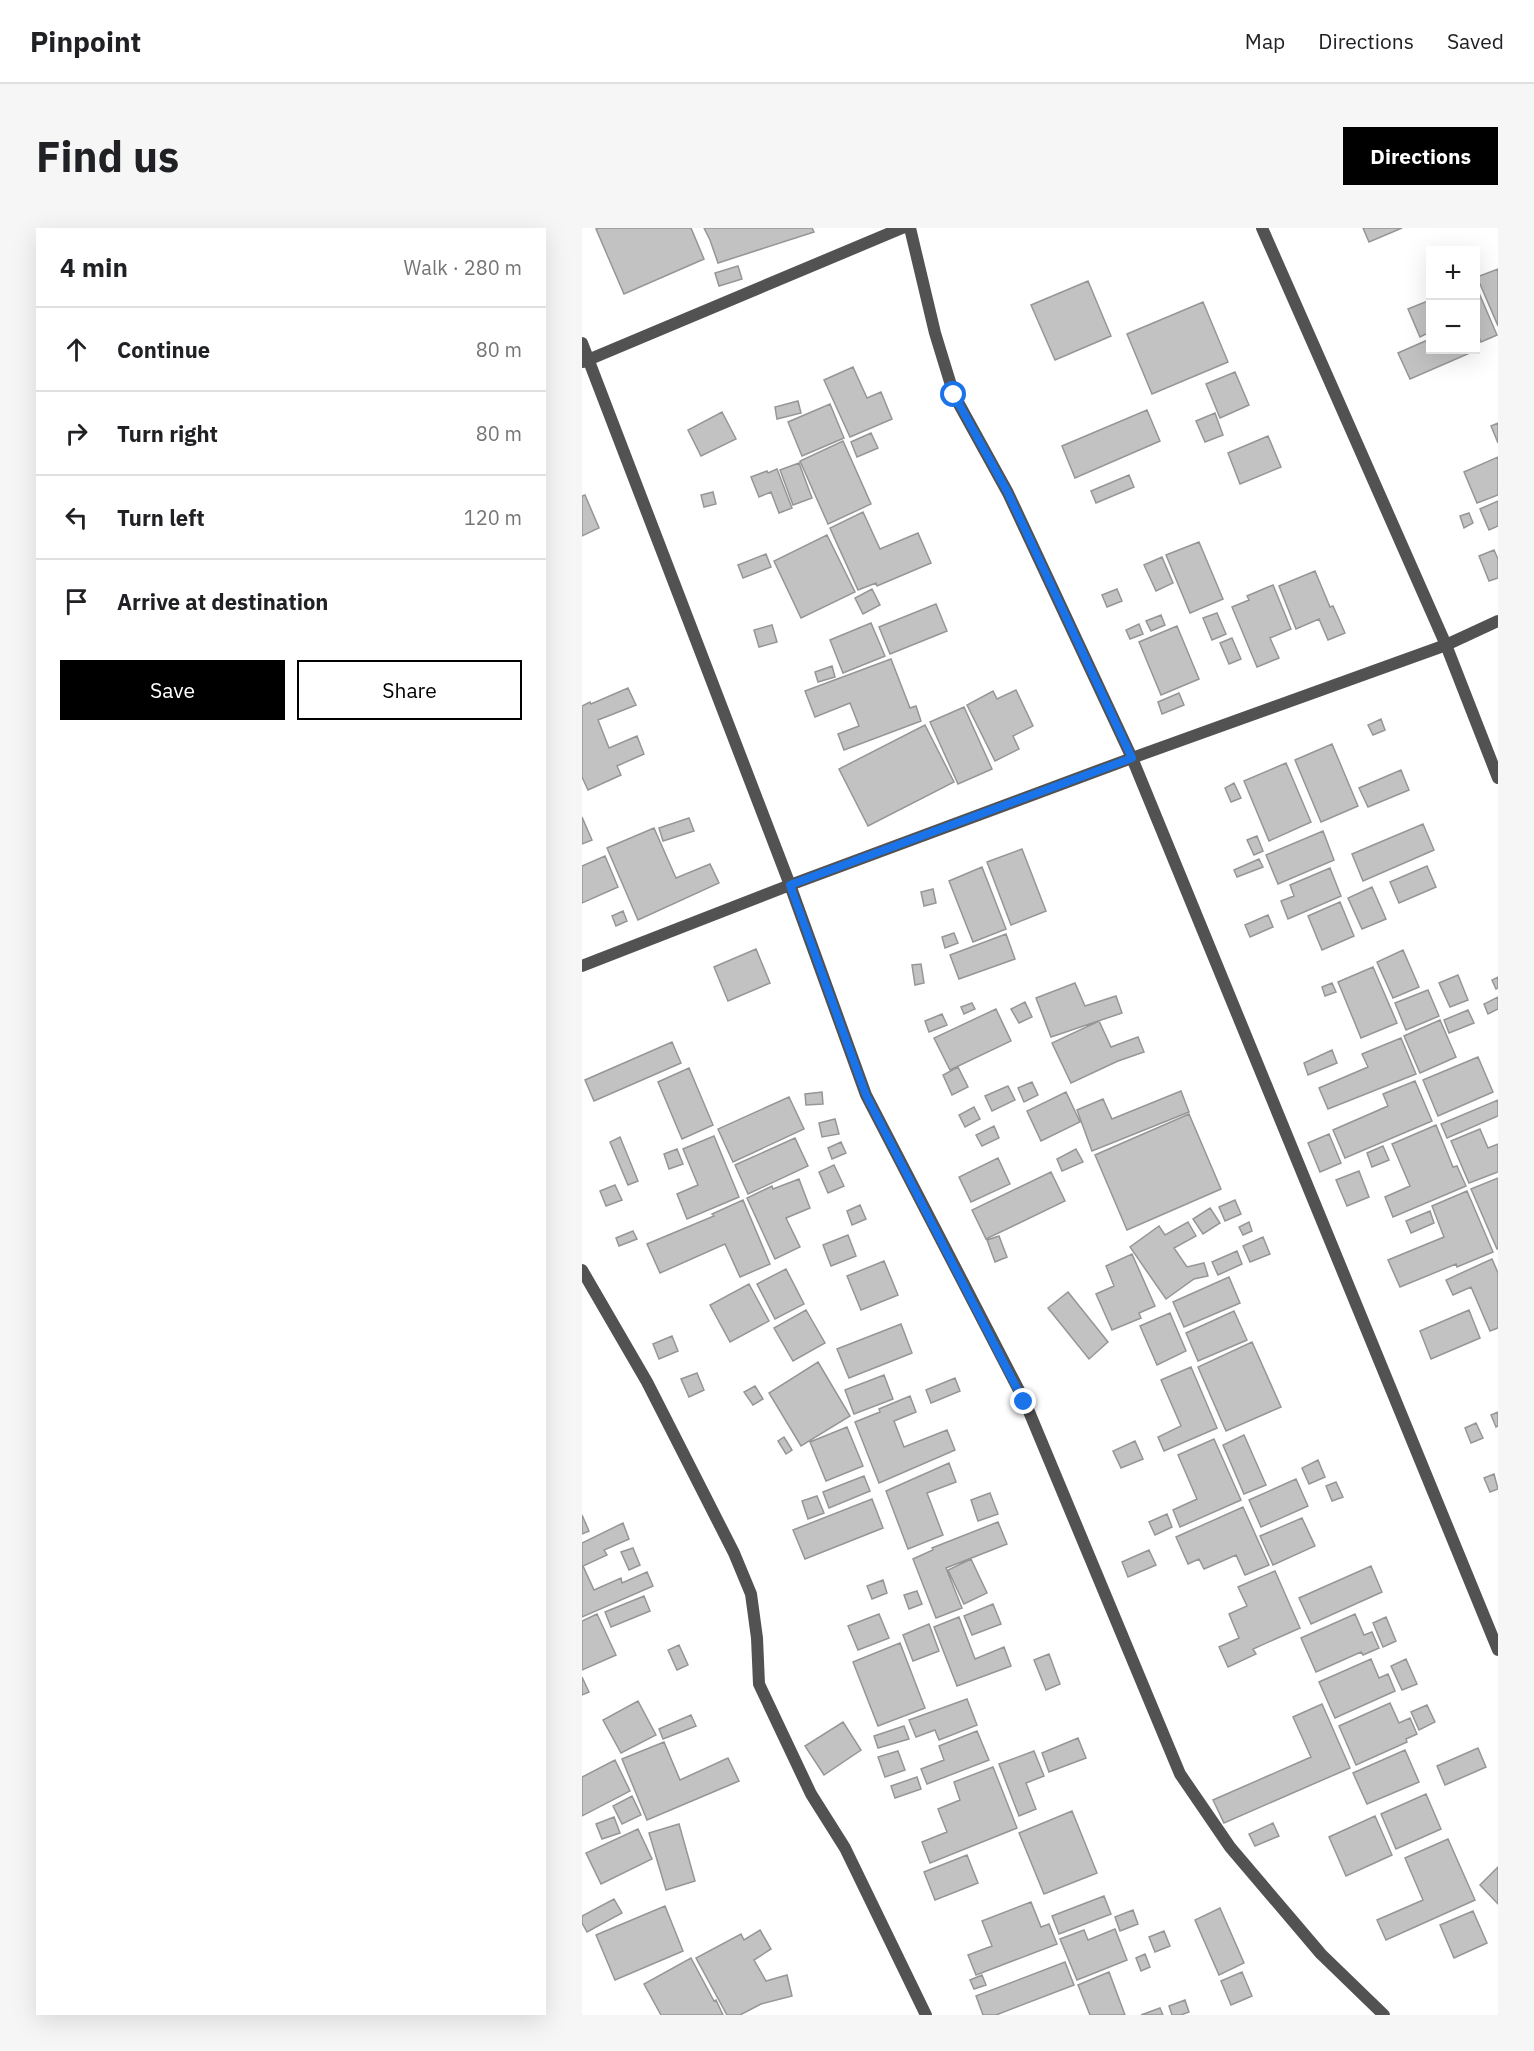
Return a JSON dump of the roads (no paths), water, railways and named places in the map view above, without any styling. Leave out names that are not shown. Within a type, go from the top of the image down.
[{"type":"street","points":[[585,361],[902,228]]},
{"type":"street","points":[[910,228],[934,333],[954,395],[1008,493],[1132,758],[1498,1650]]},
{"type":"street","points":[[1262,228],[1446,645],[1498,778]]},
{"type":"street","points":[[582,343],[585,361],[790,885],[866,1095],[1024,1402],[1180,1774],[1230,1847],[1321,1954],[1384,2015]]},
{"type":"street","points":[[582,966],[790,885],[1446,645],[1498,621]]},
{"type":"street","points":[[582,1270],[647,1382],[734,1553],[752,1594],[759,1684],[811,1794],[845,1848],[926,2015]]}]
